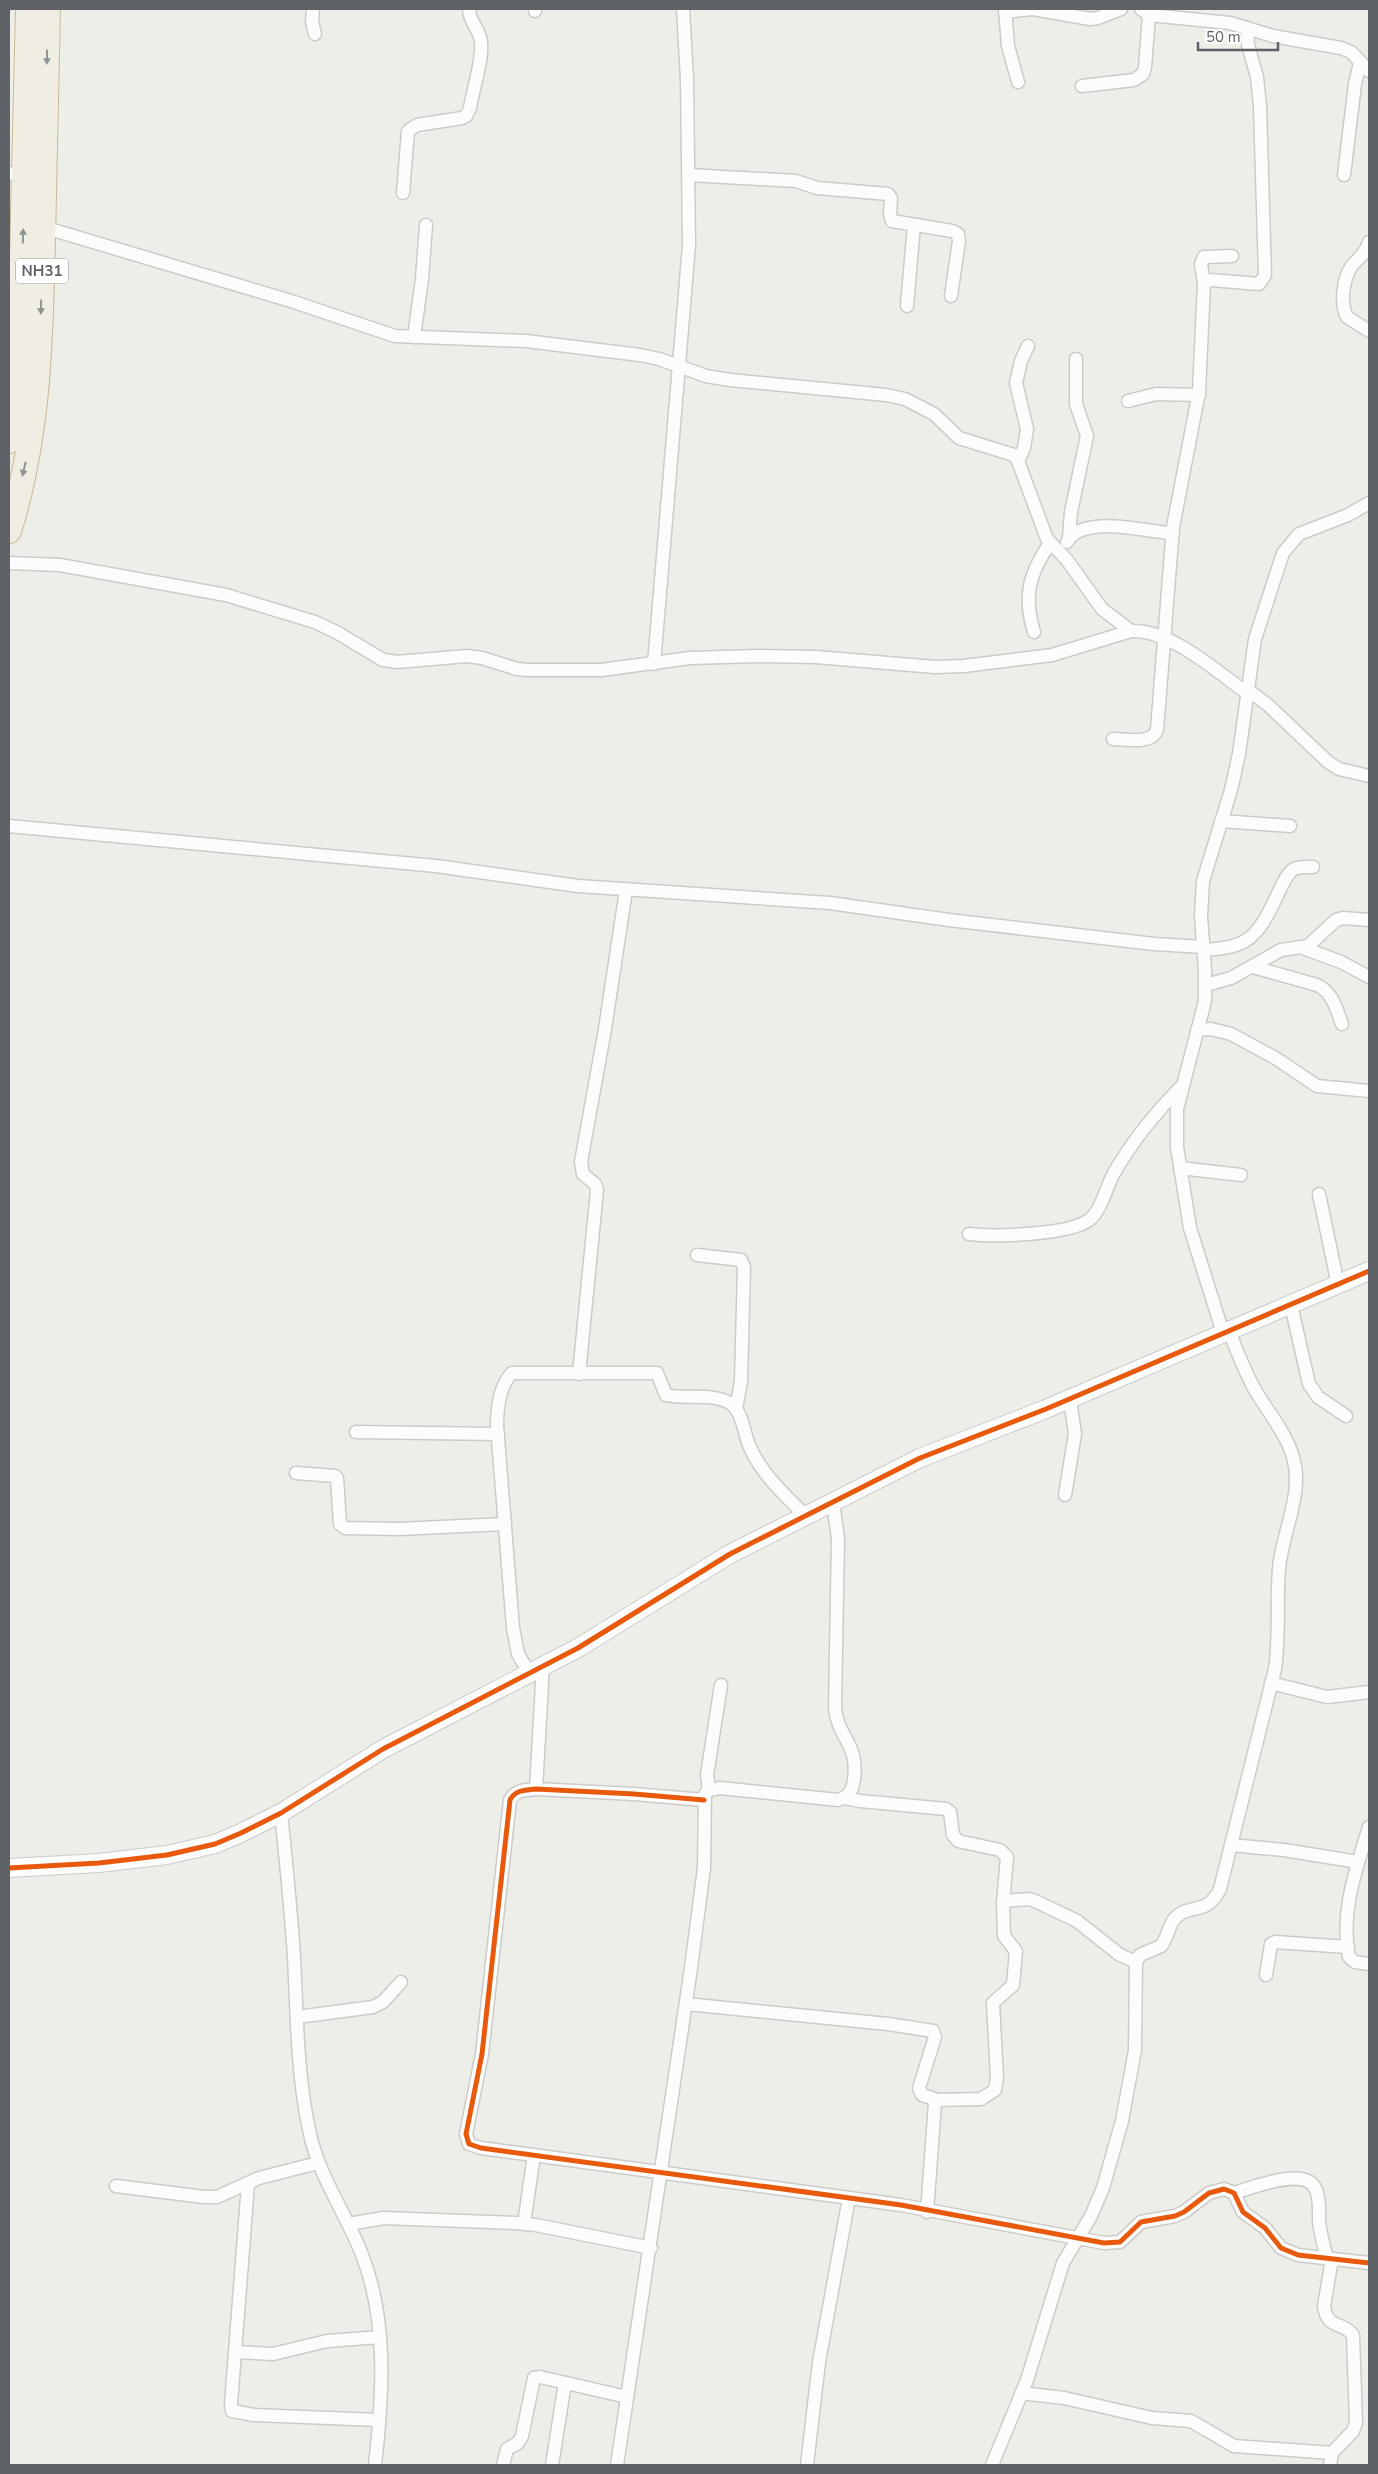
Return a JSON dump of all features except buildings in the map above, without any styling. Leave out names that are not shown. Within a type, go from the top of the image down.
[{"type":"highway","name":"NH31","points":[[9,441],[16,400],[20,337],[16,174],[28,9]]},
{"type":"highway","name":"NH31","points":[[9,530],[26,463],[36,403],[41,338],[48,9]]},
{"type":"street","points":[[313,9],[312,22],[316,34]]},
{"type":"street","points":[[404,193],[408,131],[417,126],[462,118],[466,116],[470,108],[482,48],[480,36],[470,19],[469,9]]},
{"type":"street","points":[[654,664],[689,246],[689,175],[683,9]]},
{"type":"street","points":[[1018,82],[1008,46],[1005,10],[1032,9],[1090,19],[1098,18],[1121,9]]},
{"type":"street","points":[[1082,86],[1134,80],[1143,74],[1146,66],[1145,12],[1230,23],[1273,36],[1341,48],[1351,52],[1365,67],[1353,93],[1344,175]]},
{"type":"street","points":[[1204,283],[1211,280],[1259,284],[1265,275],[1260,106],[1257,77],[1248,45],[1247,28]]},
{"type":"street","points":[[689,175],[796,181],[817,188],[888,194],[891,198],[891,219],[897,222],[952,231],[958,234],[960,240],[951,296]]},
{"type":"street","points":[[414,337],[422,279],[426,225]]},
{"type":"street","points":[[907,306],[914,225]]},
{"type":"street","points":[[43,227],[291,301],[395,336],[526,340],[640,356],[706,376],[730,380],[896,396],[934,414],[959,438],[1007,452],[1018,461],[1044,532],[1050,543],[1062,554],[1102,609],[1131,632]]},
{"type":"street","points":[[1369,242],[1363,256],[1348,274],[1344,304],[1347,317],[1369,331]]},
{"type":"street","points":[[1113,739],[1146,739],[1156,734],[1172,534],[1199,395],[1204,283],[1202,264],[1204,257],[1232,256]]},
{"type":"street","points":[[1018,461],[1024,448],[1027,429],[1016,383],[1021,361],[1028,346]]},
{"type":"street","points":[[1062,554],[1069,538],[1071,512],[1087,436],[1076,404],[1076,358]]},
{"type":"street","points":[[1128,401],[1156,394],[1199,395]]},
{"type":"street","points":[[992,2465],[1021,2393],[1059,2275],[1103,2188],[1122,2121],[1135,2050],[1136,1962],[1140,1955],[1161,1946],[1173,1920],[1178,1916],[1204,1908],[1216,1898],[1220,1889],[1272,1683],[1278,1650],[1281,1549],[1294,1503],[1295,1470],[1288,1443],[1254,1389],[1226,1332],[1196,1251],[1184,1200],[1176,1126],[1182,1086],[1205,1001],[1206,985],[1201,916],[1203,881],[1239,754],[1255,639],[1263,609],[1279,562],[1289,543],[1308,529],[1348,515],[1369,503]]},
{"type":"street","points":[[1069,538],[1082,530],[1107,526],[1172,534]]},
{"type":"street","points":[[1034,632],[1027,607],[1028,597],[1038,563],[1050,543]]},
{"type":"street","points":[[9,563],[60,565],[226,596],[315,622],[338,633],[372,655],[391,661],[467,656],[482,658],[516,669],[547,671],[601,670],[690,658],[756,656],[816,657],[935,666],[964,666],[1052,655],[1131,632],[1149,632],[1164,638],[1278,714],[1328,762],[1340,768],[1369,776]]},
{"type":"street","points":[[1221,821],[1290,826]]},
{"type":"street","points":[[9,826],[382,860],[541,882],[626,890],[830,903],[948,920],[1204,949],[1236,945],[1253,935],[1263,924],[1290,872],[1301,867],[1313,867]]},
{"type":"street","points":[[579,1374],[598,1190],[595,1184],[583,1174],[581,1162],[605,1030],[626,890]]},
{"type":"street","points":[[1206,985],[1231,978],[1281,950],[1302,948],[1313,942],[1336,920],[1343,918],[1369,920]]},
{"type":"street","points":[[1302,948],[1341,962],[1369,977]]},
{"type":"street","points":[[1252,967],[1326,989],[1342,1024]]},
{"type":"street","points":[[1197,1030],[1211,1029],[1231,1034],[1277,1058],[1317,1086],[1369,1091]]},
{"type":"street","points":[[969,1234],[1019,1236],[1068,1227],[1089,1220],[1094,1214],[1112,1175],[1133,1142],[1150,1118],[1182,1086]]},
{"type":"street","points":[[1180,1168],[1241,1175]]},
{"type":"street","points":[[1319,1194],[1338,1285]]},
{"type":"street","points":[[698,1255],[735,1258],[741,1260],[744,1267],[742,1381],[736,1409]]},
{"type":"street","points":[[9,1868],[99,1863],[186,1852],[226,1840],[281,1814],[383,1749],[578,1648],[730,1554],[920,1458],[1070,1399],[1369,1271]]},
{"type":"street","points":[[1291,1305],[1309,1384],[1318,1397],[1346,1416]]},
{"type":"street","points":[[536,1669],[521,1661],[516,1644],[505,1524],[498,1434],[499,1402],[505,1383],[512,1373],[657,1373],[666,1395],[715,1398],[729,1402],[736,1409],[749,1445],[764,1473],[806,1516]]},
{"type":"street","points":[[1065,1495],[1075,1434],[1070,1399]]},
{"type":"street","points":[[356,1432],[498,1434]]},
{"type":"street","points":[[296,1473],[335,1476],[338,1482],[340,1524],[349,1529],[505,1524]]},
{"type":"street","points":[[833,1502],[838,1539],[834,1708],[836,1717],[851,1746],[856,1763],[852,1790],[846,1798]]},
{"type":"street","points":[[536,1669],[536,1789]]},
{"type":"street","points":[[1272,1683],[1327,1697],[1369,1692]]},
{"type":"street","points":[[617,2465],[686,2004],[704,1868],[707,1775],[721,1685]]},
{"type":"street","points":[[686,2004],[888,2024],[933,2031],[935,2037],[919,2088],[922,2095],[934,2100],[981,2099],[995,2090],[997,2078],[993,2003],[1010,1989],[1016,1977],[1016,1951],[1004,1936],[1003,1901],[1007,1861],[1005,1854],[1000,1850],[958,1841],[954,1835],[952,1816],[949,1810],[846,1798],[838,1800],[720,1788],[706,1795],[634,1794],[536,1789],[517,1792],[510,1800],[482,2054],[466,2134],[467,2141],[474,2147],[662,2171],[849,2198],[1104,2243],[1120,2242],[1142,2222],[1184,2212],[1209,2193],[1224,2189],[1234,2193],[1285,2179],[1307,2180],[1313,2184],[1317,2192],[1320,2223],[1330,2259],[1324,2306],[1325,2313],[1334,2325],[1353,2335],[1357,2411],[1353,2431],[1331,2459],[1234,2446],[1191,2421],[1152,2418],[1064,2398],[1021,2393]]},
{"type":"street","points":[[281,1814],[292,1920],[303,2101],[318,2163],[362,2253],[372,2288],[380,2337],[379,2420],[375,2465]]},
{"type":"street","points":[[1369,1828],[1350,1890],[1348,1947],[1351,1960],[1369,1964]]},
{"type":"street","points":[[1231,1845],[1292,1851],[1358,1862]]},
{"type":"street","points":[[1003,1901],[1029,1899],[1035,1901],[1077,1921],[1120,1955],[1136,1962]]},
{"type":"street","points":[[1266,1975],[1269,1949],[1271,1944],[1276,1942],[1348,1947]]},
{"type":"street","points":[[297,2017],[373,2007],[383,2002],[401,1982]]},
{"type":"street","points":[[928,2212],[934,2100]]},
{"type":"street","points":[[524,2224],[534,2155]]},
{"type":"street","points":[[116,2186],[217,2197],[279,2171],[318,2163]]},
{"type":"street","points":[[248,2184],[231,2404],[234,2413],[379,2420]]},
{"type":"street","points":[[1234,2193],[1243,2212],[1260,2224],[1281,2248],[1298,2255],[1369,2263]]},
{"type":"street","points":[[807,2465],[819,2362],[849,2198]]},
{"type":"street","points":[[348,2224],[393,2218],[524,2224],[650,2248]]},
{"type":"street","points":[[235,2352],[274,2354],[327,2341],[380,2337]]},
{"type":"street","points":[[503,2465],[506,2449],[521,2440],[534,2378],[628,2397]]},
{"type":"street","points":[[552,2465],[565,2383]]},
{"type":"cycle path","points":[[9,1868],[99,1863],[167,1855],[215,1844],[241,1833],[281,1813],[383,1749],[578,1648],[730,1554],[920,1458],[1046,1409],[1369,1271]]},
{"type":"cycle path","points":[[704,1800],[536,1789],[521,1791],[512,1797],[510,1800],[482,2054],[466,2134],[469,2144],[481,2148],[901,2205],[1104,2243],[1120,2242],[1141,2222],[1175,2216],[1184,2212],[1209,2193],[1224,2189],[1234,2193],[1243,2212],[1265,2228],[1281,2248],[1298,2255],[1369,2263]]}]
